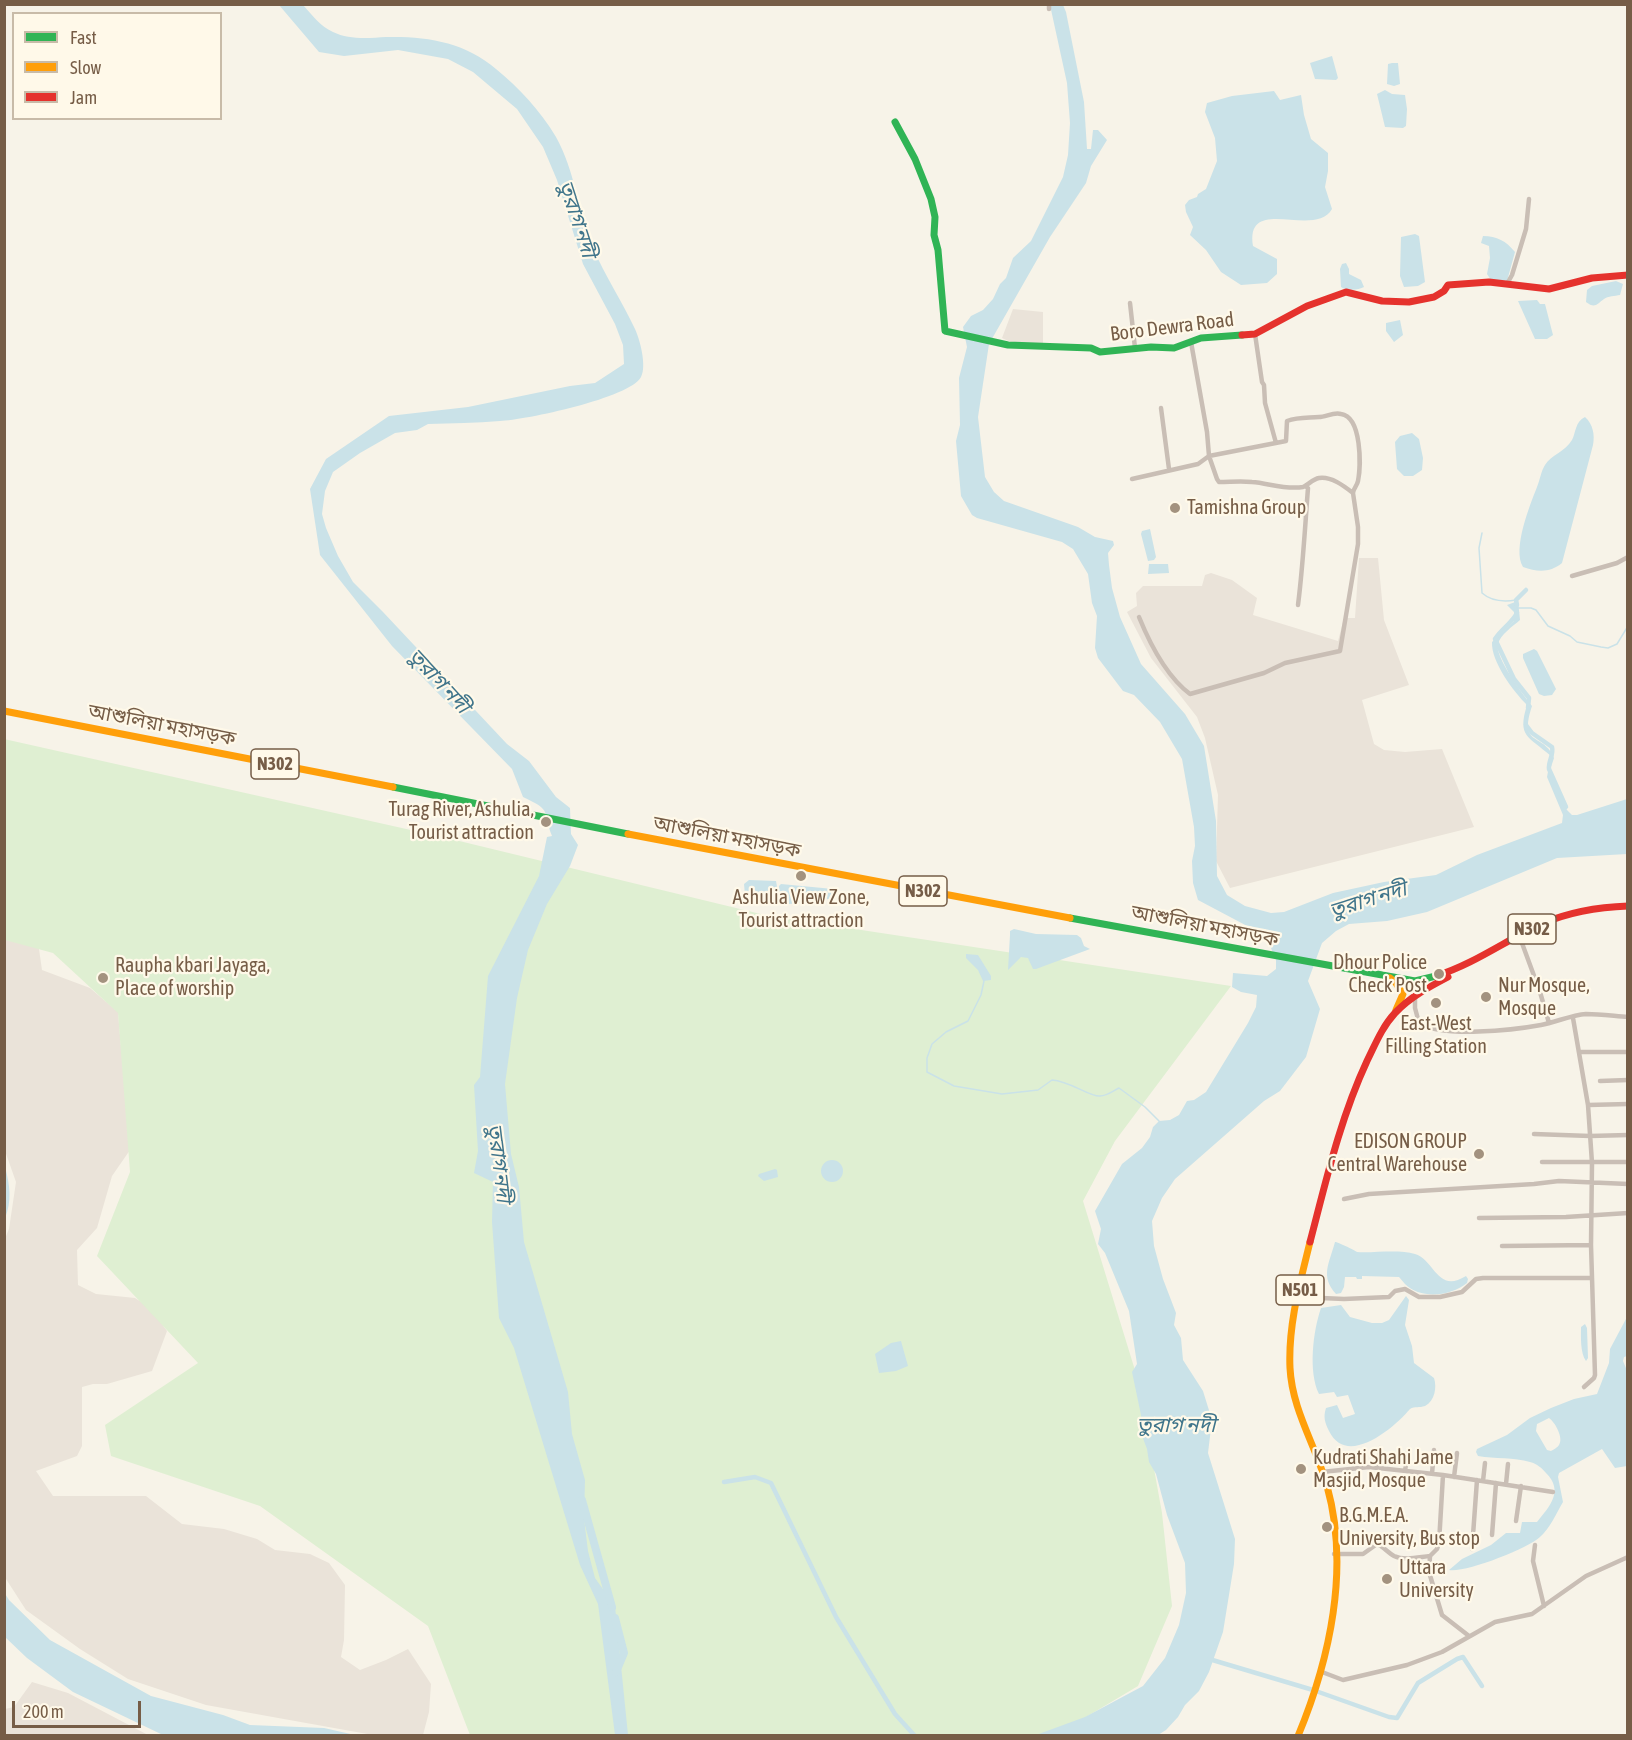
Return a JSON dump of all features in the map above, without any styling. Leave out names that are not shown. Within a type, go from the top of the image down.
[{"type":"main road","name":"Boro Dewra Road","points":[[895,122],[915,159],[931,199],[935,217],[934,235],[942,280],[945,331],[992,342],[1025,346],[1091,348],[1100,352],[1135,348],[1174,348],[1201,338],[1255,334],[1307,306],[1346,292],[1382,301],[1409,302],[1434,297],[1444,291],[1448,285],[1471,282],[1549,289],[1592,278],[1628,275]]},
{"type":"main road","name":"আশুলিয়া মহাসড়ক","points":[[4,711],[578,825],[1269,956],[1415,981],[1444,974],[1479,958]]},
{"type":"main road","name":"N302","points":[[1479,958],[1519,935],[1574,912],[1602,907],[1628,906]]},
{"type":"main road","name":"N501","points":[[1298,1736],[1321,1674],[1332,1622],[1334,1554],[1327,1488],[1299,1408],[1290,1373],[1291,1335],[1299,1297],[1336,1139],[1363,1067],[1377,1039],[1395,1013],[1415,997],[1471,965],[1479,958]]},
{"type":"main road","points":[[1384,975],[1396,983],[1403,994],[1395,1013]]},
{"type":"street","points":[[1507,284],[1526,229],[1529,199]]},
{"type":"street","points":[[1130,303],[1135,348]]},
{"type":"street","points":[[1255,334],[1265,404],[1276,443]]},
{"type":"street","points":[[1191,342],[1209,456],[1219,482],[1253,482],[1266,486],[1305,486],[1319,478],[1334,480],[1353,493]]},
{"type":"street","points":[[1161,408],[1169,469]]},
{"type":"street","points":[[1132,479],[1198,464],[1209,456],[1287,441],[1287,421],[1308,416],[1345,414],[1356,428],[1359,438],[1358,482],[1353,493],[1358,544],[1340,651],[1285,663],[1264,673],[1190,694],[1170,674],[1139,617]]},
{"type":"street","points":[[1298,605],[1307,511],[1308,488],[1305,486]]},
{"type":"street","points":[[1572,576],[1617,563],[1628,557]]},
{"type":"street","points":[[1519,935],[1549,1023]]},
{"type":"street","points":[[1415,997],[1419,1023],[1429,1027],[1461,1031],[1503,1030],[1549,1023],[1585,1014],[1628,1017]]},
{"type":"street","points":[[1573,1018],[1588,1105],[1592,1163],[1591,1245],[1595,1375],[1584,1387]]},
{"type":"street","points":[[1579,1052],[1628,1052]]},
{"type":"street","points":[[1600,1081],[1628,1080]]},
{"type":"street","points":[[1588,1105],[1628,1104]]},
{"type":"street","points":[[1534,1134],[1590,1137],[1628,1135]]},
{"type":"street","points":[[1542,1162],[1628,1162]]},
{"type":"street","points":[[1344,1199],[1369,1194],[1559,1181],[1628,1184]]},
{"type":"street","points":[[1479,1218],[1628,1213]]},
{"type":"street","points":[[1502,1246],[1591,1245]]},
{"type":"street","points":[[1299,1297],[1344,1299],[1389,1297],[1395,1291],[1404,1288],[1419,1297],[1440,1298],[1461,1292],[1476,1279],[1483,1278],[1592,1278]]},
{"type":"street","points":[[1378,1467],[1380,1448]]},
{"type":"street","points":[[1432,1474],[1434,1450]]},
{"type":"street","points":[[1405,1471],[1408,1452]]},
{"type":"street","points":[[1454,1477],[1456,1453]]},
{"type":"street","points":[[1483,1481],[1485,1463]]},
{"type":"street","points":[[1506,1484],[1508,1464]]},
{"type":"street","points":[[1322,1472],[1344,1468],[1378,1467],[1553,1492]]},
{"type":"street","points":[[1334,1554],[1363,1554],[1377,1544],[1384,1547],[1392,1556],[1403,1558],[1430,1556],[1439,1543],[1443,1475]]},
{"type":"street","points":[[1472,1549],[1477,1480]]},
{"type":"street","points":[[1492,1535],[1496,1483]]},
{"type":"street","points":[[1516,1521],[1521,1486]]},
{"type":"street","points":[[1535,1545],[1533,1561],[1544,1606]]},
{"type":"street","points":[[1430,1556],[1429,1572],[1442,1615],[1469,1636]]},
{"type":"street","points":[[1321,1674],[1343,1680],[1386,1671],[1442,1652],[1504,1619],[1532,1614],[1586,1576],[1628,1557]]},
{"type":"shaded area","points":[[1013,309],[1043,312],[1043,347],[1015,344],[1002,338]]},
{"type":"shaded area","points":[[1359,558],[1378,558],[1384,620],[1409,685],[1362,700],[1374,744],[1384,750],[1405,752],[1442,749],[1474,827],[1230,888],[1216,861],[1218,795],[1205,738],[1197,717],[1151,658],[1127,612],[1137,606],[1136,593],[1143,586],[1202,586],[1205,575],[1211,573],[1232,580],[1257,598],[1253,615],[1338,641],[1344,618],[1355,618]]},
{"type":"shaded area","points":[[4,928],[37,935],[42,970],[90,988],[118,1012],[130,1150],[112,1176],[97,1228],[77,1250],[78,1285],[96,1294],[135,1298],[151,1308],[167,1331],[152,1371],[107,1384],[82,1387],[82,1446],[77,1456],[36,1471],[53,1496],[146,1496],[182,1524],[224,1529],[257,1539],[275,1550],[310,1554],[329,1563],[345,1585],[344,1640],[341,1657],[360,1670],[408,1649],[431,1684],[429,1712],[423,1735],[373,1735],[206,1705],[128,1679],[80,1649],[26,1610],[6,1579],[4,1241],[9,1229],[16,1182],[4,1148]]},
{"type":"shaded area","points":[[32,1682],[68,1693],[148,1735],[5,1735],[5,1709],[14,1707]]},
{"type":"green space","points":[[4,739],[451,839],[769,916],[1231,986],[1115,1141],[1083,1201],[1138,1380],[1162,1513],[1172,1606],[1138,1686],[1056,1735],[470,1735],[428,1626],[260,1506],[111,1456],[105,1425],[198,1363],[97,1256],[130,1172],[118,1013],[53,953],[5,940]]},
{"type":"water","points":[[279,5],[303,5],[324,27],[346,36],[416,38],[444,42],[471,52],[513,84],[529,100],[556,137],[568,163],[593,248],[635,329],[642,353],[641,377],[633,385],[598,400],[513,420],[428,424],[417,430],[395,433],[333,472],[325,491],[322,514],[338,556],[353,582],[507,744],[529,761],[556,797],[570,808],[571,834],[578,845],[570,866],[547,904],[528,950],[517,998],[505,1084],[511,1154],[519,1187],[524,1242],[568,1392],[572,1434],[585,1480],[584,1519],[588,1551],[595,1578],[615,1606],[628,1735],[615,1735],[598,1604],[580,1565],[514,1348],[499,1318],[492,1222],[493,1182],[474,1173],[478,1151],[474,1085],[480,1077],[488,976],[539,876],[547,837],[552,836],[545,812],[539,805],[523,797],[512,769],[392,646],[320,555],[310,489],[326,459],[389,416],[468,407],[595,383],[624,364],[623,345],[615,324],[583,264],[557,180],[543,147],[517,109],[473,72],[448,59],[398,50],[344,56],[319,52]]},
{"type":"water","name":"তুরাগ নদী","points":[[1050,5],[1063,5],[1066,12],[1084,102],[1087,149],[1091,149],[1093,130],[1098,130],[1107,140],[1091,166],[1086,183],[1050,237],[989,344],[978,417],[985,477],[994,492],[1004,501],[1078,527],[1095,537],[1113,541],[1114,545],[1108,553],[1109,565],[1112,588],[1120,617],[1141,664],[1185,714],[1204,746],[1216,821],[1217,876],[1227,895],[1245,906],[1271,913],[1284,912],[1333,893],[1384,882],[1436,875],[1477,855],[1562,823],[1563,815],[1547,777],[1551,756],[1531,740],[1524,730],[1527,705],[1504,676],[1493,650],[1492,642],[1514,621],[1514,612],[1507,605],[1518,601],[1520,620],[1501,637],[1498,650],[1510,676],[1532,706],[1528,728],[1530,734],[1550,750],[1554,758],[1550,770],[1551,776],[1567,810],[1572,815],[1577,815],[1627,799],[1627,854],[1557,858],[1427,912],[1387,921],[1349,924],[1322,943],[1308,981],[1320,1009],[1306,1057],[1280,1091],[1264,1101],[1175,1179],[1162,1198],[1152,1221],[1154,1246],[1176,1313],[1174,1325],[1181,1338],[1183,1360],[1203,1391],[1212,1420],[1208,1453],[1235,1539],[1234,1564],[1223,1632],[1209,1672],[1199,1691],[1185,1705],[1178,1717],[1158,1735],[1036,1735],[1085,1717],[1143,1686],[1165,1658],[1179,1625],[1186,1593],[1185,1563],[1141,1433],[1141,1415],[1132,1372],[1137,1364],[1129,1311],[1105,1253],[1098,1244],[1101,1229],[1095,1211],[1122,1164],[1142,1148],[1150,1137],[1153,1127],[1159,1121],[1170,1120],[1179,1115],[1187,1101],[1194,1100],[1206,1092],[1248,1023],[1256,1007],[1257,995],[1241,992],[1232,987],[1233,973],[1267,976],[1276,969],[1276,960],[1266,936],[1198,900],[1193,883],[1194,827],[1182,759],[1160,722],[1134,695],[1123,691],[1098,658],[1095,648],[1097,616],[1092,603],[1088,574],[1073,549],[1062,542],[977,518],[972,515],[961,496],[956,441],[960,425],[959,378],[967,347],[963,327],[971,316],[983,310],[993,299],[1000,284],[1006,278],[1013,258],[1031,241],[1063,177],[1068,155],[1070,123],[1067,83]]},
{"type":"water","points":[[1332,56],[1338,78],[1336,80],[1315,79],[1310,63]]},
{"type":"water","points":[[1398,63],[1400,84],[1394,86],[1387,84],[1388,64]]},
{"type":"water","points":[[1385,90],[1392,94],[1405,95],[1406,126],[1403,128],[1385,127],[1377,94]]},
{"type":"water","points":[[1274,91],[1280,100],[1301,95],[1311,139],[1328,153],[1325,187],[1332,209],[1323,217],[1311,220],[1270,219],[1260,222],[1253,231],[1253,246],[1277,259],[1277,274],[1267,283],[1241,285],[1221,272],[1206,250],[1190,235],[1193,227],[1185,205],[1206,189],[1217,161],[1215,138],[1205,112],[1207,103],[1232,96]]},
{"type":"water","points":[[1415,234],[1419,236],[1425,282],[1418,286],[1404,287],[1400,276],[1401,237]]},
{"type":"water","points":[[1483,236],[1501,240],[1515,252],[1507,281],[1491,280],[1487,274],[1490,258],[1489,246],[1481,243]]},
{"type":"water","points":[[1346,263],[1349,274],[1361,280],[1364,287],[1352,290],[1341,287],[1340,269],[1342,264]]},
{"type":"water","points":[[1616,281],[1623,284],[1620,295],[1607,297],[1594,305],[1586,302],[1587,290],[1592,286]]},
{"type":"water","points":[[1537,300],[1540,304],[1545,304],[1553,335],[1547,339],[1535,339],[1518,301]]},
{"type":"water","points":[[1400,320],[1403,335],[1394,342],[1386,331],[1386,323]]},
{"type":"water","points":[[1585,417],[1593,430],[1593,445],[1562,563],[1553,569],[1543,571],[1523,567],[1520,559],[1521,539],[1542,470],[1548,462],[1566,448],[1578,424]]},
{"type":"water","points":[[1412,433],[1419,439],[1423,458],[1422,470],[1413,476],[1404,476],[1397,469],[1395,442],[1400,436]]},
{"type":"water","points":[[1150,529],[1156,557],[1148,561],[1141,534],[1142,531]]},
{"type":"water","points":[[1149,564],[1168,564],[1169,573],[1148,574]]},
{"type":"water","points":[[1534,649],[1556,689],[1552,695],[1539,694],[1523,658],[1523,654]]},
{"type":"water","points":[[749,880],[776,881],[778,892],[773,895],[745,895],[744,884]]},
{"type":"water","points":[[781,884],[833,889],[836,891],[836,898],[782,905],[779,886]]},
{"type":"water","points":[[1014,929],[1036,934],[1077,935],[1084,946],[1090,949],[1036,969],[1033,969],[1028,958],[1021,957],[1008,970],[1010,931]]},
{"type":"water","points":[[966,954],[978,955],[991,976],[991,980],[983,981],[978,970],[966,958]]},
{"type":"water","points":[[828,1160],[836,1160],[843,1167],[843,1175],[836,1182],[828,1182],[821,1175],[821,1167]]},
{"type":"water","points":[[5,1167],[10,1193],[5,1218]]},
{"type":"water","points":[[775,1169],[778,1177],[764,1181],[758,1176],[759,1174]]},
{"type":"water","points":[[1335,1242],[1357,1252],[1394,1251],[1415,1254],[1422,1257],[1442,1279],[1449,1281],[1466,1276],[1467,1283],[1453,1291],[1427,1294],[1412,1289],[1399,1277],[1362,1276],[1362,1279],[1357,1279],[1356,1277],[1345,1277],[1341,1293],[1336,1294],[1331,1288],[1327,1275],[1328,1263]]},
{"type":"water","points":[[1406,1296],[1409,1300],[1405,1325],[1412,1346],[1414,1363],[1434,1378],[1433,1397],[1425,1406],[1410,1409],[1393,1426],[1370,1441],[1347,1446],[1337,1441],[1329,1431],[1325,1417],[1326,1408],[1337,1405],[1343,1418],[1355,1414],[1348,1395],[1337,1397],[1334,1392],[1319,1394],[1314,1375],[1314,1340],[1321,1308],[1341,1305],[1350,1317],[1372,1323],[1382,1323],[1389,1320]]},
{"type":"water","points":[[1627,1317],[1627,1356],[1623,1361],[1628,1373],[1627,1466],[1615,1468],[1602,1449],[1559,1473],[1563,1502],[1540,1537],[1523,1548],[1496,1559],[1468,1568],[1449,1570],[1462,1559],[1491,1545],[1506,1533],[1520,1533],[1522,1522],[1537,1522],[1553,1498],[1554,1486],[1543,1469],[1537,1465],[1518,1459],[1478,1456],[1477,1449],[1507,1435],[1530,1418],[1551,1408],[1574,1399],[1597,1394],[1609,1363],[1610,1349]],"holes":[[[1549,1418],[1560,1438],[1558,1446],[1551,1451],[1547,1450],[1536,1431],[1537,1424]]]},
{"type":"water","points":[[1585,1324],[1588,1358],[1586,1361],[1581,1340],[1581,1327]]},
{"type":"water","points":[[901,1341],[908,1366],[896,1371],[879,1373],[875,1354],[891,1343]]},
{"type":"water","points":[[4,1592],[9,1600],[50,1640],[151,1696],[223,1715],[250,1725],[324,1728],[355,1735],[163,1735],[73,1692],[27,1658],[5,1637]]},
{"type":"waterway","points":[[1482,533],[1479,548],[1482,593],[1498,600],[1516,600]]},
{"type":"waterway","points":[[1517,605],[1516,600],[1526,590]]},
{"type":"waterway","points":[[1518,608],[1536,610],[1548,626],[1570,636],[1577,642],[1601,647],[1608,648],[1617,644],[1628,626]]},
{"type":"waterway","points":[[1517,613],[1495,639],[1514,679],[1529,698],[1528,708]]},
{"type":"waterway","points":[[1526,725],[1532,733],[1552,747],[1549,769],[1566,807]]},
{"type":"waterway","points":[[984,981],[981,995],[968,1021],[946,1032],[932,1044],[927,1058],[927,1072],[954,1086],[1002,1094],[1038,1090],[1052,1080],[1066,1083],[1096,1096],[1105,1095],[1119,1088],[1145,1107],[1159,1121]]},
{"type":"waterway","points":[[724,1482],[755,1477],[771,1483],[836,1617],[895,1714],[915,1736]]},
{"type":"waterway","name":"তুরাগ নদী","points":[[582,1500],[612,1607]]},
{"type":"waterway","name":"তুরাগ নদী","points":[[615,1618],[624,1653],[616,1672]]},
{"type":"waterway","points":[[1209,1659],[1397,1718],[1418,1683],[1457,1659],[1463,1657],[1482,1686]]},
{"type":"traffic: fast","points":[[895,122],[915,159],[931,199],[935,217],[934,235],[938,250],[945,331],[1008,345],[1091,348],[1100,352],[1151,347],[1174,348],[1201,338],[1242,335]]},
{"type":"traffic: fast","points":[[393,787],[628,834]]},
{"type":"traffic: fast","points":[[1070,918],[1415,981],[1436,976]]},
{"type":"traffic: slow","points":[[4,711],[393,787]]},
{"type":"traffic: slow","points":[[628,834],[1070,918]]},
{"type":"traffic: slow","points":[[1390,978],[1403,994],[1396,1010]]},
{"type":"traffic: slow","points":[[1298,1736],[1327,1645],[1333,1613],[1337,1549],[1334,1517],[1327,1486],[1295,1399],[1290,1368],[1293,1320],[1310,1242]]},
{"type":"traffic: jam","points":[[1242,335],[1255,334],[1307,306],[1346,292],[1382,301],[1409,302],[1434,297],[1444,291],[1448,285],[1489,282],[1549,289],[1592,278],[1628,275]]},
{"type":"traffic: jam","points":[[1436,976],[1463,965],[1541,924],[1562,916],[1628,906]]},
{"type":"traffic: jam","points":[[1310,1242],[1341,1128],[1357,1083],[1379,1036],[1390,1018],[1401,1007],[1448,977]]},
{"type":"place","name":"Tamishna Group","points":[[1175,508]]},
{"type":"place","name":"Turag River, Ashulia, Tourist attraction","points":[[546,822]]},
{"type":"place","name":"Ashulia View Zone, Tourist attraction","points":[[801,876]]},
{"type":"place","name":"Dhour Police Check Post","points":[[1439,974]]},
{"type":"place","name":"Raupha kbari Jayaga, Place of worship","points":[[103,978]]},
{"type":"place","name":"Nur Mosque, Mosque","points":[[1486,997]]},
{"type":"place","name":"East-West Filling Station","points":[[1436,1003]]},
{"type":"place","name":"EDISON GROUP Central Warehouse","points":[[1479,1154]]},
{"type":"place","name":"Kudrati Shahi Jame Masjid, Mosque","points":[[1301,1469]]},
{"type":"place","name":"B.G.M.E.A. University, Bus stop","points":[[1327,1527]]},
{"type":"place","name":"Uttara University","points":[[1387,1579]]}]
